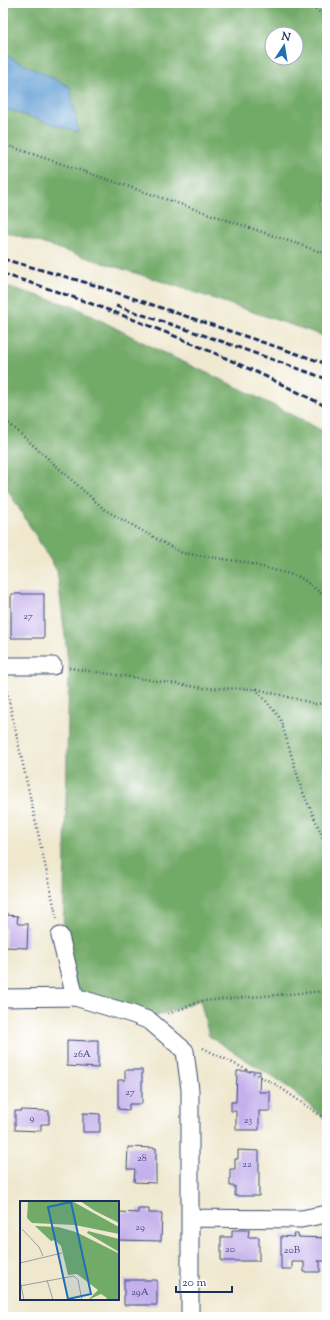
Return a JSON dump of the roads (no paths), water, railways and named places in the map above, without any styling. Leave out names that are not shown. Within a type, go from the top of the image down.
[{"type":"street","points":[[4,673],[53,666]]},
{"type":"street","points":[[60,936],[75,997]]},
{"type":"street","points":[[3,998],[75,997],[150,1021],[186,1051],[190,1090],[190,1317]]},
{"type":"street","points":[[190,1218],[301,1219],[327,1214]]},
{"type":"water","points":[[3,54],[70,87],[78,132],[3,108]]},
{"type":"railway","points":[[3,259],[91,284],[327,364]]},
{"type":"railway","points":[[3,274],[86,302],[168,333],[248,368],[327,407]]},
{"type":"railway","points":[[116,306],[327,379]]}]
